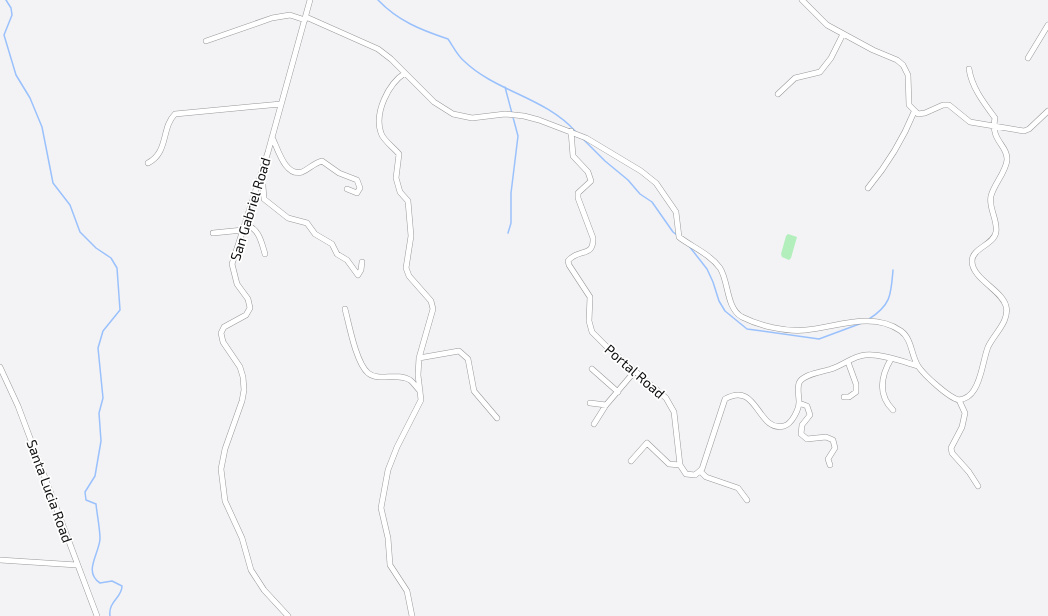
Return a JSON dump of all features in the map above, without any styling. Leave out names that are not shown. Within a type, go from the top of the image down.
[{"type":"street","name":"San Gabriel Road","points":[[288,616],[264,590],[251,570],[242,538],[225,501],[221,469],[225,449],[242,401],[244,390],[240,366],[223,342],[221,333],[224,327],[246,315],[250,308],[248,300],[237,284],[232,264],[282,104],[310,0]]},
{"type":"street","points":[[802,0],[827,25],[903,65],[908,75],[909,105],[914,112],[918,114],[925,113],[943,105],[949,105],[970,122],[1024,131],[1029,129],[1048,111]]},
{"type":"street","points":[[206,41],[272,18],[290,15],[305,19],[373,45],[392,59],[434,102],[453,114],[472,118],[505,114],[524,116],[571,131],[586,138],[641,171],[656,183],[676,212],[678,235],[703,253],[720,268],[725,278],[733,308],[740,316],[762,324],[790,330],[806,330],[860,322],[878,322],[896,328],[906,336],[918,366],[946,393],[959,400],[965,413],[962,427],[951,448],[952,453],[969,472],[978,486]]},
{"type":"street","points":[[1028,58],[1048,25]]},
{"type":"street","points":[[778,94],[795,78],[820,72],[831,58],[843,34]]},
{"type":"street","points":[[959,400],[966,398],[974,390],[988,347],[1003,324],[1007,310],[1004,301],[977,274],[972,263],[974,256],[991,241],[996,234],[996,223],[990,200],[1007,160],[1005,153],[994,134],[993,127],[995,118],[983,102],[974,85],[969,69]]},
{"type":"street","points":[[405,73],[393,85],[387,95],[379,120],[381,134],[399,154],[396,178],[400,192],[408,202],[411,236],[406,268],[409,276],[431,301],[433,309],[419,358],[418,376],[421,400],[396,447],[388,470],[381,508],[388,538],[390,565],[407,592],[412,616]]},
{"type":"street","points":[[148,163],[155,159],[162,149],[171,118],[175,114],[282,104]]},
{"type":"street","points":[[868,188],[880,174],[900,142],[914,112]]},
{"type":"street","name":"Portal Road","points":[[571,131],[574,156],[588,172],[591,181],[578,193],[578,198],[593,238],[594,245],[592,249],[572,256],[568,261],[568,265],[590,297],[589,321],[592,332],[671,404],[674,412],[680,465]]},
{"type":"street","points":[[272,137],[288,170],[295,173],[304,171],[322,161],[340,173],[357,180],[360,188],[357,193],[347,189]]},
{"type":"street","points":[[258,183],[263,186],[264,199],[288,218],[307,223],[315,234],[332,244],[337,254],[348,260],[358,275],[361,270],[362,262]]},
{"type":"street","points":[[245,224],[253,227],[259,235],[264,254]]},
{"type":"street","points":[[213,232],[243,230]]},
{"type":"street","points":[[345,309],[360,361],[368,372],[379,377],[395,375],[410,380],[420,391]]},
{"type":"street","points":[[419,358],[459,351],[468,359],[474,391],[497,418]]},
{"type":"street","points":[[631,461],[647,443],[670,464],[680,465],[682,472],[688,476],[695,475],[700,471],[725,399],[733,394],[743,395],[750,400],[770,424],[785,426],[791,421],[799,403],[799,384],[803,378],[864,355],[891,359],[918,366]]},
{"type":"street","points":[[891,359],[883,372],[881,385],[892,410]]},
{"type":"street","points":[[844,397],[849,397],[856,392],[856,384],[848,362]]},
{"type":"street","name":"Santa Lucia Road","points":[[0,367],[18,406],[97,616]]},
{"type":"street","points":[[592,369],[618,392]]},
{"type":"street","points":[[594,424],[606,405],[635,371]]},
{"type":"street","points":[[590,403],[606,405]]},
{"type":"street","points":[[799,403],[807,406],[810,415],[802,425],[801,434],[807,439],[826,437],[833,440],[835,448],[828,459],[830,465]]},
{"type":"street","points":[[700,471],[706,476],[738,488],[747,500]]},
{"type":"street","points":[[0,560],[77,565]]},
{"type":"green space","points":[[788,234],[797,237],[791,258],[789,260],[782,257],[781,254],[786,236]]},
{"type":"waterway","points":[[6,0],[11,8],[12,15],[4,35],[16,75],[30,98],[42,127],[53,183],[70,205],[80,232],[96,248],[111,258],[117,268],[120,310],[103,331],[98,348],[103,398],[99,413],[101,441],[95,476],[85,492],[86,500],[96,504],[100,530],[99,545],[92,568],[93,574],[95,579],[100,583],[112,581],[122,586],[120,594],[111,607],[110,616]]},
{"type":"waterway","points":[[378,0],[394,14],[410,24],[448,39],[462,59],[477,72],[505,88],[550,110],[564,120],[576,132]]},
{"type":"waterway","points":[[505,87],[518,136],[511,193],[511,223],[508,233]]},
{"type":"waterway","points":[[583,139],[605,161],[628,180],[640,194],[652,202],[673,232],[677,235]]},
{"type":"waterway","points":[[689,246],[707,269],[719,301],[725,311],[747,329],[819,339],[862,323]]},
{"type":"waterway","points":[[869,319],[886,304],[892,286],[893,270]]}]
